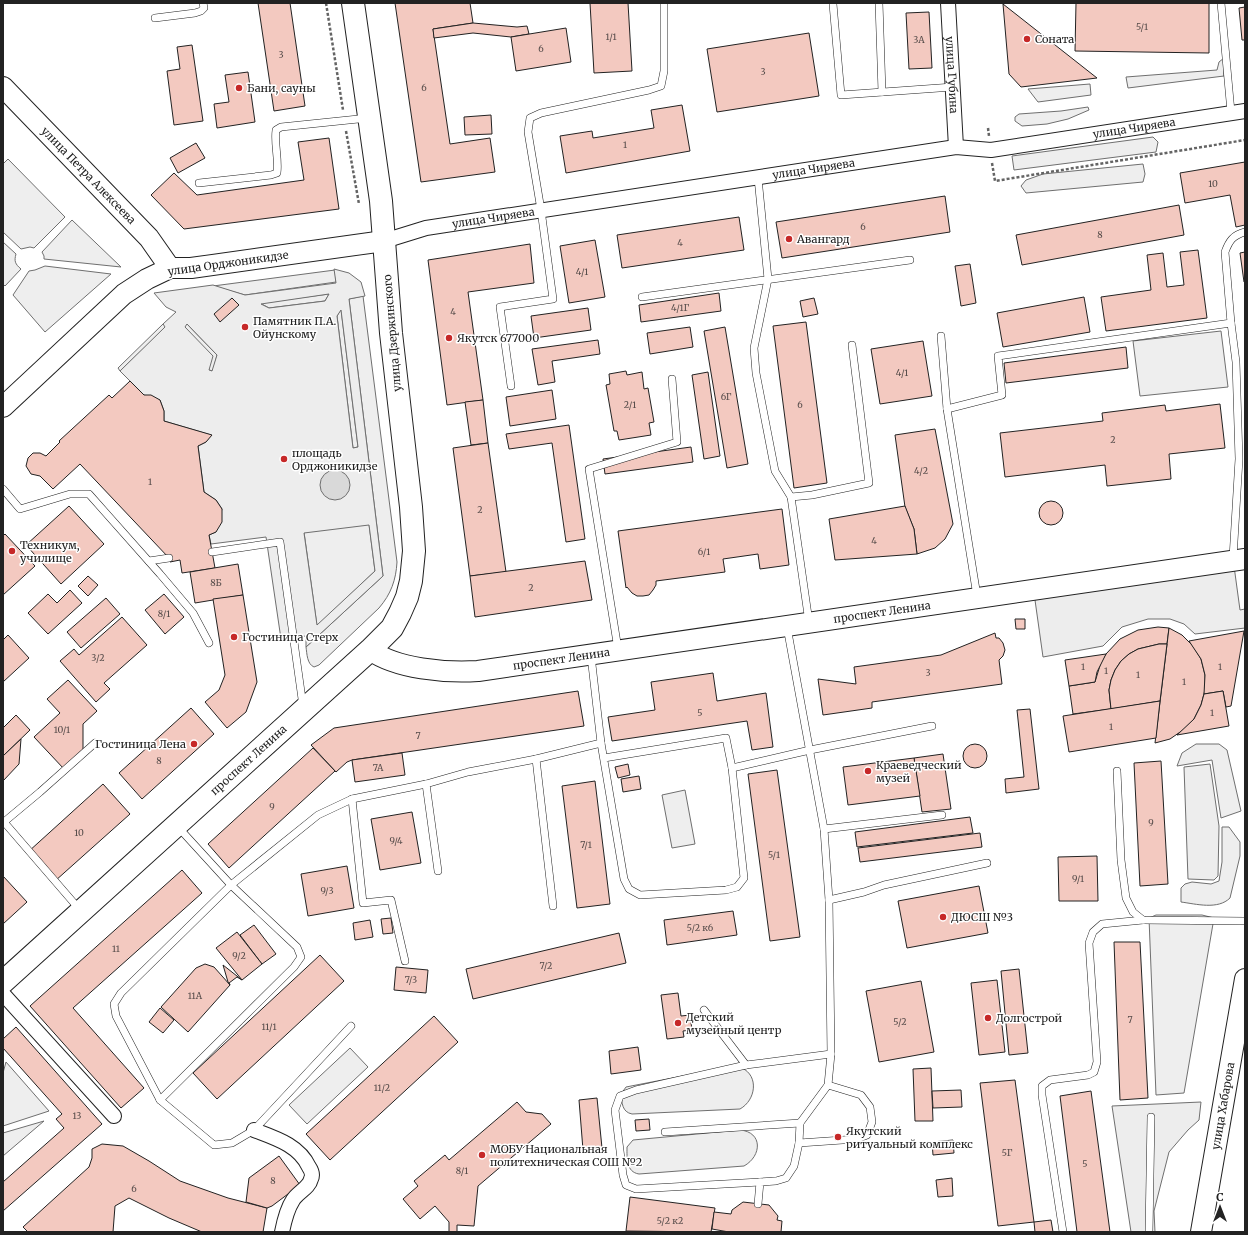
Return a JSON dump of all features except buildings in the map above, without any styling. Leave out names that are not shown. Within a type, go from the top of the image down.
[{"type":"main road","name":"улица Дзержинского","points":[[353,3],[381,201],[391,333],[411,507],[414,551],[411,581],[407,597],[400,613],[392,628],[370,650]]},
{"type":"main road","name":"улица Петра Алексеева","points":[[3,87],[149,238],[170,268]]},
{"type":"main road","name":"улица Орджоникидзе","points":[[3,407],[124,294],[147,279],[170,268],[198,267],[384,241]]},
{"type":"main road","name":"проспект Ленина","points":[[3,982],[370,650],[377,656],[400,664],[436,670],[468,672],[1239,560]]},
{"type":"main road","name":"улица Хабарова","points":[[1201,1232],[1245,979]]},
{"type":"street","name":"улица Губина","points":[[948,3],[956,147]]},
{"type":"street","name":"улица Чиряева","points":[[384,241],[426,228],[541,210],[956,147],[991,150],[1238,111]]},
{"type":"street","points":[[3,994],[114,1116]]},
{"type":"street","points":[[254,1130],[279,1139],[295,1148],[307,1161],[311,1171],[312,1178],[307,1186],[293,1199],[287,1213],[282,1232]]},
{"type":"lane","points":[[155,18],[195,13],[204,8],[203,3]]},
{"type":"lane","points":[[511,386],[500,307],[553,299],[541,210],[528,132],[530,118],[541,113],[650,90],[661,86],[664,71],[664,3]]},
{"type":"lane","points":[[880,3],[882,92]]},
{"type":"lane","points":[[1221,3],[1238,111]]},
{"type":"lane","points":[[833,4],[841,94],[953,87]]},
{"type":"lane","points":[[199,183],[271,176],[277,173],[278,167],[275,136],[276,130],[281,127],[370,117]]},
{"type":"lane","points":[[758,178],[768,279],[754,348],[756,373],[775,471],[791,497],[809,623]]},
{"type":"lane","points":[[1239,560],[1239,459],[1236,362],[1225,252],[1229,241],[1238,234],[1245,232]]},
{"type":"lane","points":[[642,297],[910,260]]},
{"type":"lane","points":[[947,409],[1002,395],[998,356],[1231,323]]},
{"type":"lane","points":[[941,336],[947,409],[977,598]]},
{"type":"lane","points":[[791,497],[812,495],[869,483],[852,345]]},
{"type":"lane","points":[[619,651],[589,469],[677,442],[672,379]]},
{"type":"lane","points":[[3,489],[20,509],[70,494],[89,494],[193,613],[208,643]]},
{"type":"lane","points":[[212,552],[280,542],[304,711]]},
{"type":"lane","points":[[149,561],[169,558]]},
{"type":"lane","points":[[787,626],[824,829],[829,900],[831,1054],[828,1085],[800,1123],[799,1143],[794,1166],[786,1178],[776,1181],[636,1189],[626,1185],[623,1175],[615,1110],[620,1096],[636,1090],[746,1065],[831,1054]]},
{"type":"lane","points":[[591,655],[600,743],[604,758],[624,879],[629,889],[640,895],[726,890],[737,887],[744,878],[732,768],[726,738],[604,758]]},
{"type":"lane","points":[[732,768],[810,750],[932,726]]},
{"type":"lane","points":[[81,911],[3,821],[40,792],[95,743]]},
{"type":"lane","points":[[351,1026],[254,1130],[232,1143],[214,1145],[160,1100],[116,1016],[114,1004],[121,993],[232,885],[318,814],[352,799],[426,784],[468,772],[536,759],[600,743]]},
{"type":"lane","points":[[536,759],[553,906]]},
{"type":"lane","points":[[1117,771],[1121,860],[1126,898],[1133,912],[1143,920]]},
{"type":"lane","points":[[426,784],[438,871]]},
{"type":"lane","points":[[352,799],[363,903],[391,900],[405,961]]},
{"type":"lane","points":[[824,829],[942,815]]},
{"type":"lane","points":[[160,1100],[294,967],[301,957],[297,947],[232,885],[177,825]]},
{"type":"lane","points":[[829,900],[864,892],[884,885],[987,863]]},
{"type":"lane","points":[[1063,1232],[1042,1095],[1042,1086],[1050,1080],[1088,1075],[1094,1072],[1097,1062],[1090,943],[1093,932],[1102,924],[1143,920],[1245,921]]},
{"type":"lane","points":[[704,1010],[746,1065]]},
{"type":"lane","points":[[799,1143],[857,1139],[867,1134],[872,1122],[870,1107],[861,1095],[828,1085]]},
{"type":"lane","points":[[1149,1232],[1151,1118]]},
{"type":"lane","points":[[665,1132],[800,1123]]},
{"type":"lane","points":[[758,1204],[760,1182]]},
{"type":"path","points":[[326,3],[359,204]]},
{"type":"path","points":[[988,128],[995,181],[1245,140]]},
{"type":"shaded area","points":[[1224,58],[1224,76],[1128,88],[1126,77],[1217,70],[1219,62]]},
{"type":"shaded area","points":[[1090,84],[1091,95],[1038,102],[1028,89]]},
{"type":"shaded area","points":[[1088,107],[1089,110],[1068,119],[1047,124],[1022,126],[1015,121],[1015,117],[1019,114],[1061,111]]},
{"type":"shaded area","points":[[1153,137],[1158,142],[1156,152],[1014,170],[1012,156]]},
{"type":"shaded area","points":[[8,159],[65,217],[34,248],[30,247],[21,249],[3,232],[3,164]]},
{"type":"shaded area","points":[[1143,164],[1145,174],[1143,182],[1026,193],[1021,186],[1026,180],[1043,174]]},
{"type":"shaded area","points":[[72,220],[121,267],[44,259],[42,252]]},
{"type":"shaded area","points":[[3,242],[16,254],[15,259],[17,266],[21,269],[5,286],[3,284]]},
{"type":"shaded area","points":[[45,266],[111,274],[45,332],[13,295],[29,271]]},
{"type":"shaded area","name":"площадь Орджоникидзе","points":[[334,269],[349,273],[361,282],[365,296],[349,299],[383,576],[306,647],[306,636],[281,639],[266,537],[211,544],[209,535],[216,532],[222,509],[216,500],[204,492],[198,446],[206,442],[211,435],[164,421],[164,411],[160,400],[144,395],[120,371],[165,327],[163,324],[176,312],[166,307],[154,293],[213,285],[245,295],[336,283]],"holes":[[[329,294],[325,301],[269,308],[261,304]],[[341,310],[358,447],[353,448],[337,316]],[[187,324],[217,355],[212,371],[209,370],[213,356],[185,327]],[[369,525],[375,571],[317,625],[304,533]]]},
{"type":"shaded area","points":[[335,270],[336,282],[245,295],[213,286]]},
{"type":"shaded area","points":[[329,294],[325,301],[269,308],[260,303]]},
{"type":"shaded area","points":[[363,296],[397,562],[394,581],[390,592],[383,603],[319,665],[314,667],[310,664],[306,647],[383,576],[349,299]]},
{"type":"shaded area","points":[[341,309],[358,447],[353,448],[337,316]]},
{"type":"shaded area","points":[[163,324],[166,327],[120,371],[118,368]]},
{"type":"shaded area","points":[[187,324],[217,355],[213,371],[209,370],[184,327]]},
{"type":"shaded area","points":[[1221,331],[1228,387],[1140,396],[1133,341]]},
{"type":"shaded area","points":[[335,470],[346,474],[350,485],[346,496],[335,500],[324,496],[320,485],[324,474]]},
{"type":"shaded area","points":[[369,524],[375,571],[317,626],[304,532]]},
{"type":"shaded area","points":[[1234,566],[1240,610],[1245,609],[1245,628],[1195,634],[1184,624],[1170,619],[1148,619],[1122,627],[1103,646],[1043,657],[1034,593]]},
{"type":"shaded area","points":[[1196,744],[1219,744],[1227,750],[1241,811],[1221,818],[1212,760],[1177,766],[1182,753]]},
{"type":"shaded area","points":[[1210,764],[1219,826],[1218,876],[1214,880],[1188,879],[1184,767]]},
{"type":"shaded area","points":[[685,790],[695,844],[672,848],[662,795]]},
{"type":"shaded area","points":[[1222,827],[1229,827],[1240,842],[1240,856],[1230,898],[1225,902],[1213,905],[1200,905],[1181,902],[1181,888],[1185,884],[1192,882],[1211,884],[1219,881],[1222,862]]},
{"type":"shaded area","points":[[1156,915],[1202,915],[1214,918],[1184,1093],[1156,1095],[1149,918]]},
{"type":"shaded area","points":[[350,1048],[368,1067],[307,1124],[289,1105]]},
{"type":"shaded area","points":[[6,1062],[49,1111],[3,1126],[3,1073]]},
{"type":"shaded area","points":[[729,1067],[742,1068],[751,1077],[753,1082],[752,1094],[745,1105],[740,1109],[632,1114],[626,1111],[623,1107],[621,1094],[626,1087]]},
{"type":"shaded area","points":[[1201,1102],[1199,1120],[1169,1152],[1154,1211],[1155,1232],[1131,1232],[1112,1106]]},
{"type":"shaded area","points":[[44,1121],[3,1156],[3,1133]]},
{"type":"shaded area","points":[[740,1130],[753,1135],[757,1145],[757,1151],[754,1156],[750,1162],[744,1166],[639,1174],[635,1173],[628,1164],[627,1147],[633,1140]]},
{"type":"place","name":"Соната","points":[[1027,39]]},
{"type":"place","name":"Бани, сауны","points":[[239,88]]},
{"type":"place","name":"Авангард","points":[[789,239]]},
{"type":"place","name":"Памятник П.А. Ойунскому","points":[[245,327]]},
{"type":"place","name":"Якутск 677000","points":[[449,338]]},
{"type":"place","name":"площадь Орджоникидзе","points":[[284,459]]},
{"type":"place","name":"Техникум, училище","points":[[12,551]]},
{"type":"place","name":"Гостиница Стерх","points":[[234,637]]},
{"type":"place","name":"Гостиница Лена","points":[[194,744]]},
{"type":"place","name":"Краеведческий музей","points":[[868,771]]},
{"type":"place","name":"ДЮСШ №3","points":[[943,917]]},
{"type":"place","name":"Долгострой","points":[[988,1018]]},
{"type":"place","name":"Детский музейный центр","points":[[678,1023]]},
{"type":"place","name":"Якутский ритуальный комплекс","points":[[838,1137]]},
{"type":"place","name":"МОБУ Национальная политехническая СОШ №2","points":[[482,1155]]}]
